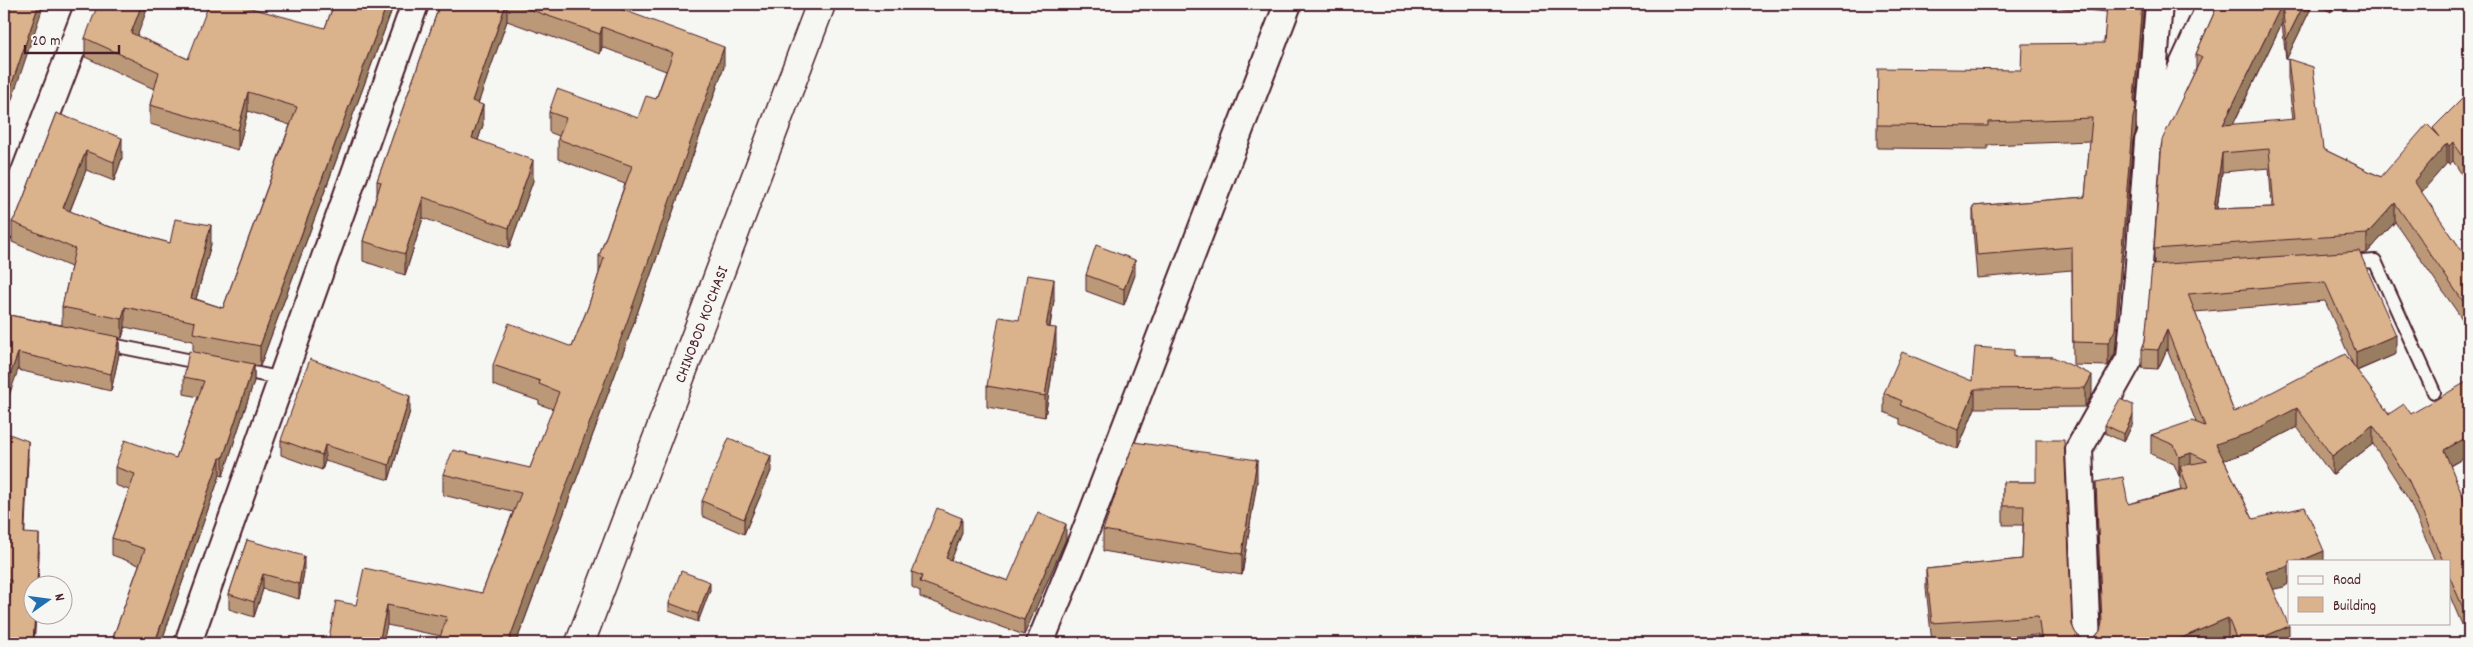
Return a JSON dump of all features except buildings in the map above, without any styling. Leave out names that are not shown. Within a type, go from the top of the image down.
[{"type":"street","points":[[4,226],[89,4]]},
{"type":"street","points":[[188,643],[284,379],[415,4]]},
{"type":"street","name":"CHINOBOD KO'CHASI","points":[[580,643],[821,4]]},
{"type":"street","points":[[1040,643],[1084,535],[1288,4]]},
{"type":"street","points":[[2087,643],[2079,449],[2130,358],[2143,277],[2148,141],[2158,4]]},
{"type":"street","points":[[2148,141],[2210,4]]},
{"type":"lane","points":[[2335,264],[2375,261],[2434,392]]},
{"type":"lane","points":[[91,340],[284,379]]}]
